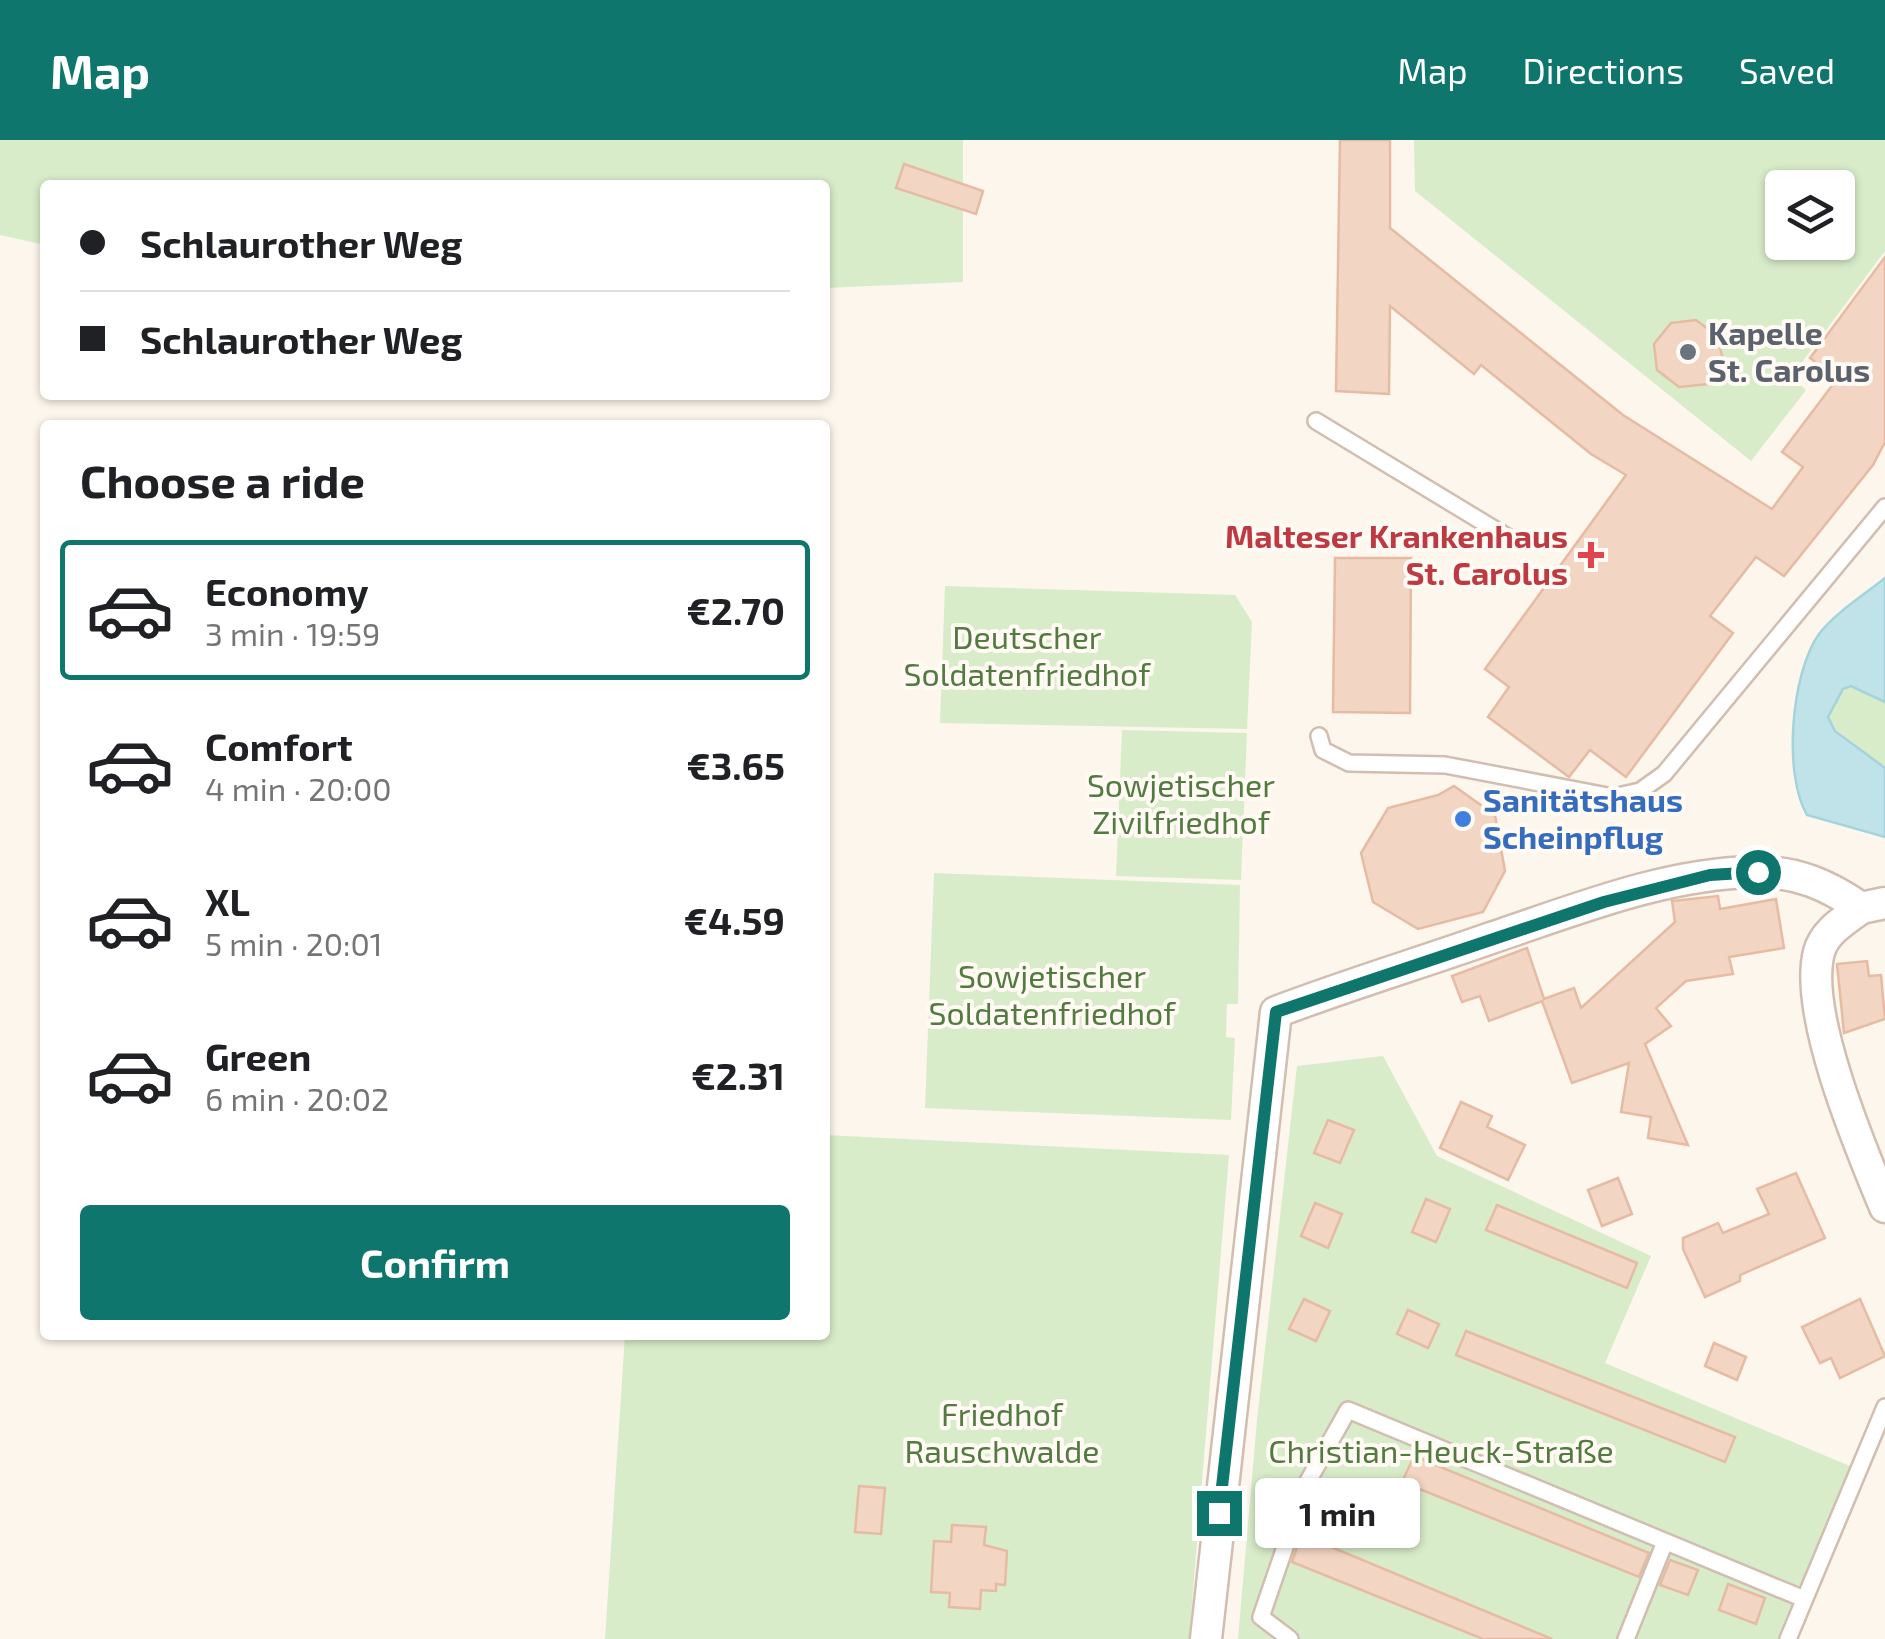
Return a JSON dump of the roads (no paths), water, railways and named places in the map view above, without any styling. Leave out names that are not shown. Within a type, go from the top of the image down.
[{"type":"street","points":[[1206,1639],[1276,1012],[1562,915],[1710,875],[1758,872],[1803,877],[1873,905]]},
{"type":"street","points":[[1873,905],[1829,932],[1819,954],[1818,986],[1830,1059],[1846,1115],[1885,1207]]},
{"type":"lane","points":[[1316,421],[1509,538]]},
{"type":"lane","points":[[1319,736],[1323,750],[1349,763],[1445,765],[1612,797],[1640,792],[1664,774],[1885,507]]},
{"type":"lane","points":[[1788,1639],[1885,1407]]},
{"type":"lane","points":[[1290,1639],[1261,1617],[1307,1484],[1348,1410],[1804,1599]]},
{"type":"lane","points":[[1626,1639],[1665,1542]]},
{"type":"water","points":[[1885,578],[1885,702],[1851,686],[1843,689],[1828,717],[1835,731],[1885,768],[1885,837],[1807,815],[1799,797],[1793,750],[1797,698],[1809,651],[1833,619]]},
{"type":"place","name":"Kapelle St. Carolus","points":[[1688,352]]},
{"type":"place","name":"Malteser Krankenhaus St. Carolus","points":[[1591,555]]},
{"type":"place","name":"Sanitätshaus Scheinpflug","points":[[1463,819]]},
{"type":"park label","name":"Deutscher Soldatenfriedhof","points":[[1027,656]]},
{"type":"park label","name":"Sowjetischer Zivilfriedhof","points":[[1181,804]]},
{"type":"park label","name":"Sowjetischer Soldatenfriedhof","points":[[1052,996]]},
{"type":"park label","name":"Friedhof Rauschwalde","points":[[1002,1434]]},
{"type":"park label","name":"Christian-Heuck-Straße","points":[[1441,1452]]}]
